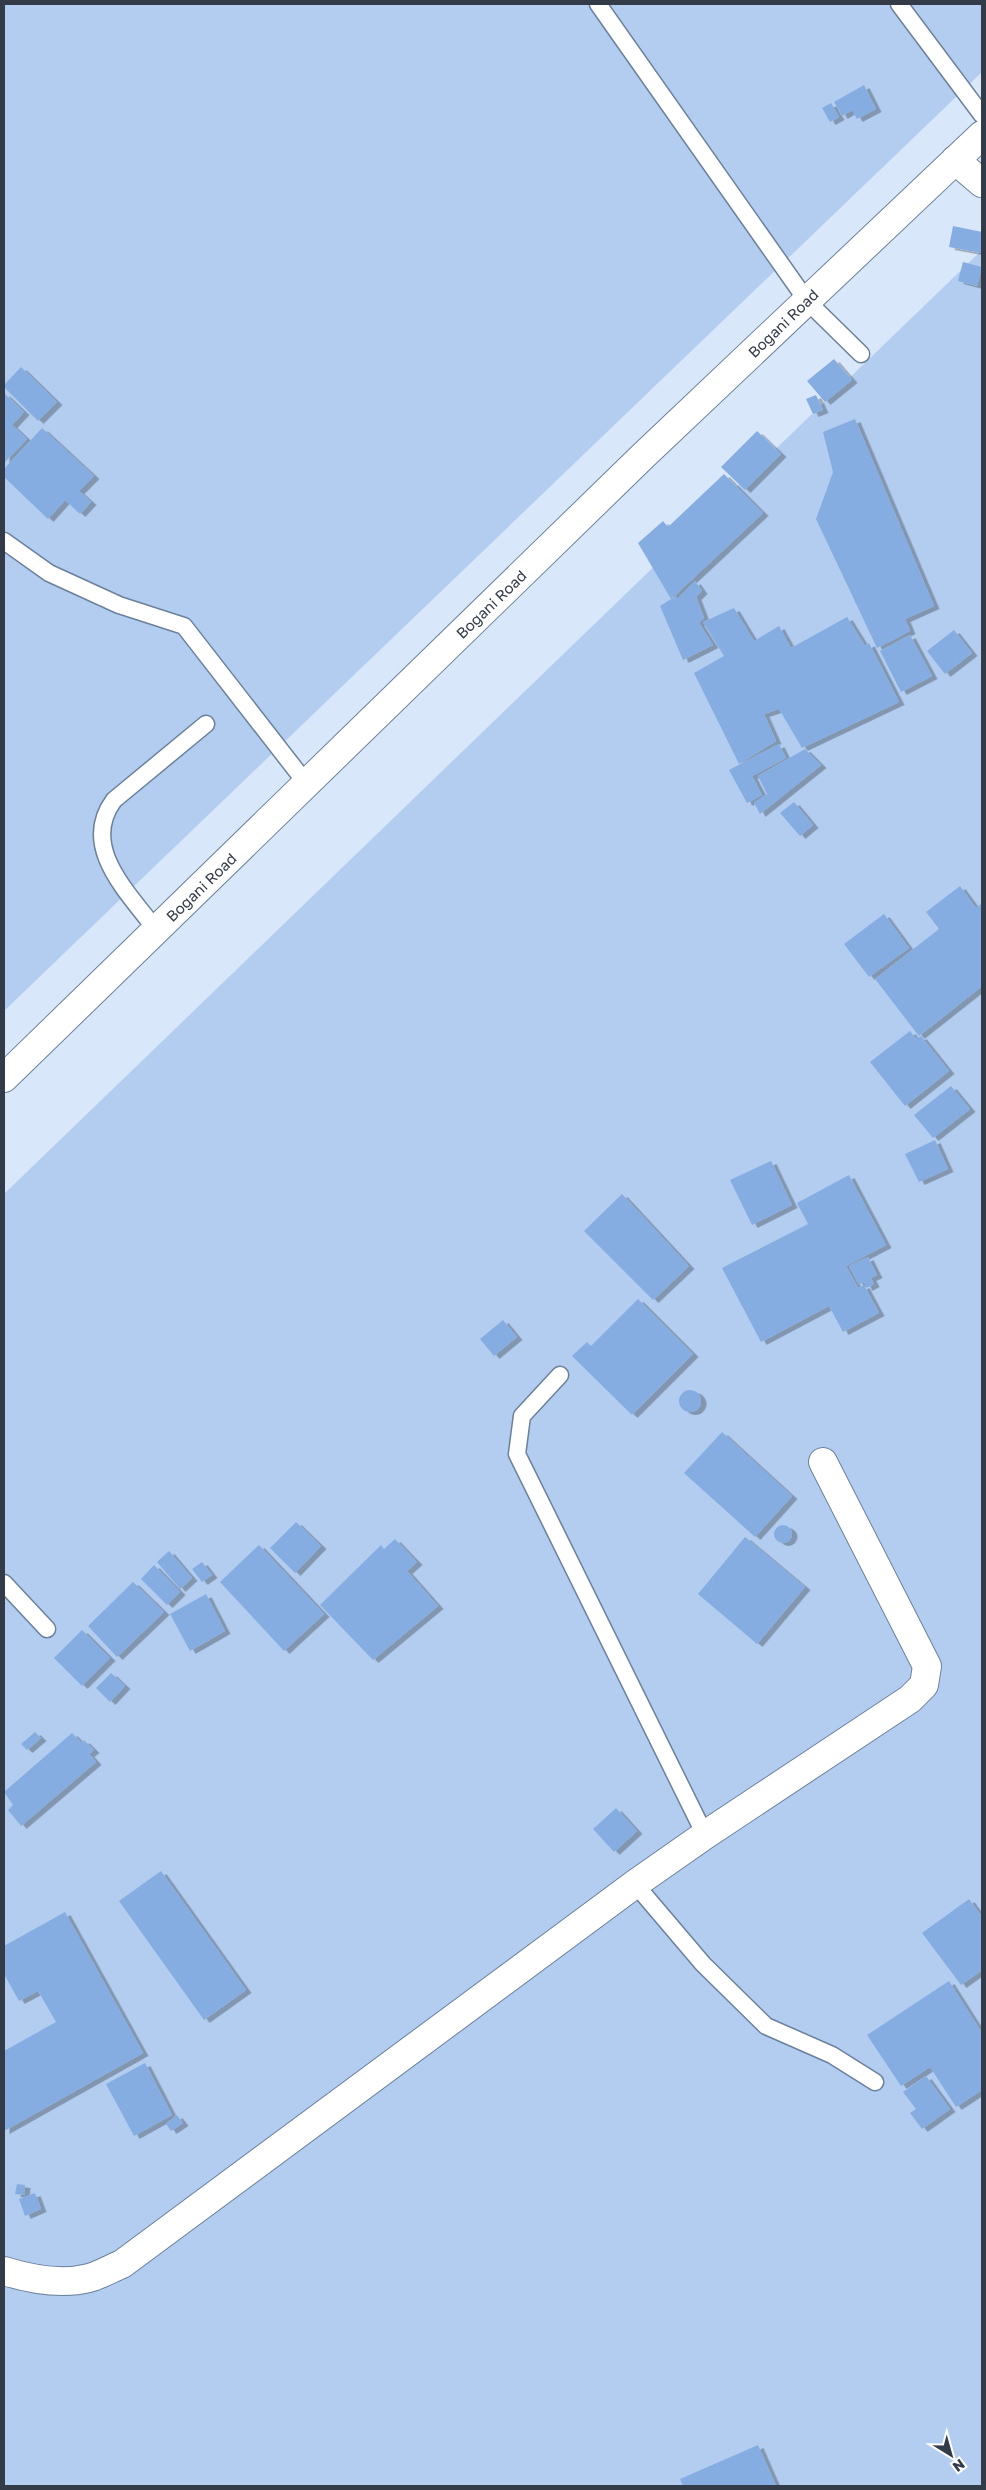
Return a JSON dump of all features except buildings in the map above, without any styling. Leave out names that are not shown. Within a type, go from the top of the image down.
[{"type":"street","name":"Bogani Road","points":[[4,1078],[306,783],[982,134]]},
{"type":"street","points":[[956,160],[982,183]]},
{"type":"street","points":[[4,2271],[27,2278],[59,2280],[89,2278],[122,2264],[635,1884],[705,1835],[910,1699],[924,1685],[927,1666],[823,1462]]},
{"type":"lane","points":[[598,4],[807,300],[861,354]]},
{"type":"lane","points":[[899,4],[982,115]]},
{"type":"lane","points":[[4,541],[49,573],[119,605],[184,626],[306,783]]},
{"type":"lane","points":[[156,930],[112,870],[102,848],[101,833],[104,816],[114,800],[206,724]]},
{"type":"lane","points":[[560,1375],[522,1416],[517,1454],[705,1835]]},
{"type":"lane","points":[[4,1583],[47,1629]]},
{"type":"lane","points":[[635,1884],[703,1964],[766,2026],[832,2055],[875,2082]]},
{"type":"shaded area","points":[[4,4],[982,4],[982,72],[4,1011]]},
{"type":"shaded area","points":[[982,250],[982,2486],[4,2486],[4,1194]]}]
